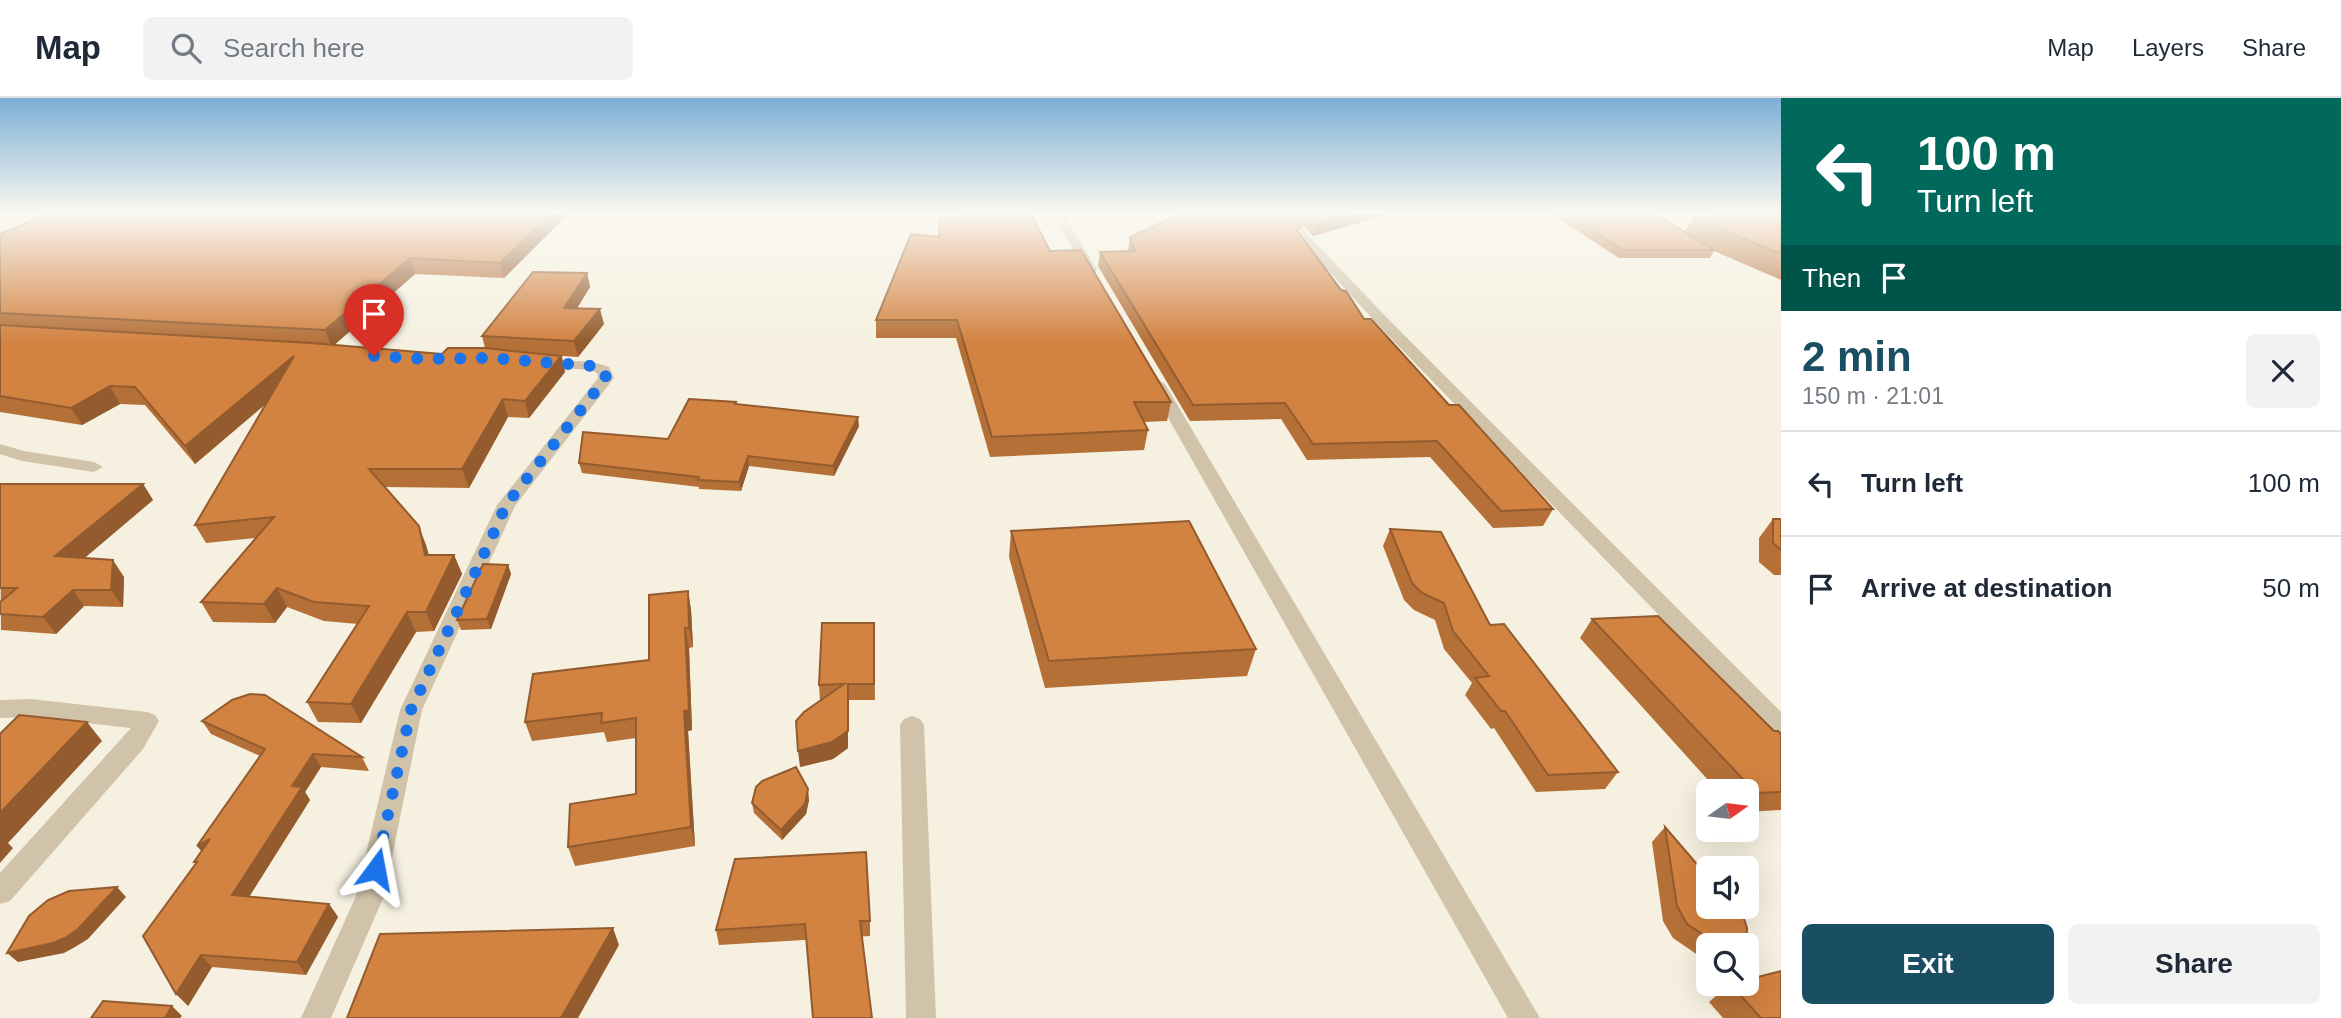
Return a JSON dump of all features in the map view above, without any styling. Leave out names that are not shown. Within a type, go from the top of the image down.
[{"type":"street","points":[[1083,257],[1100,286]]},
{"type":"street","points":[[1322,257],[1781,727]]},
{"type":"street","points":[[316,1018],[370,896],[411,710],[506,505],[606,378],[604,370],[593,366],[518,360]]},
{"type":"street","points":[[1149,370],[1525,1018]]},
{"type":"street","points":[[0,449],[22,456],[94,467]]},
{"type":"street","points":[[0,709],[31,708],[147,721],[135,742],[0,892]]},
{"type":"street","points":[[912,725],[921,1018]]},
{"type":"building","points":[[0,257],[506,257],[500,263],[410,258],[325,330],[0,313]]},
{"type":"building","points":[[902,257],[1085,257],[1171,402],[1134,402],[1148,430],[992,437],[957,320],[876,320]]},
{"type":"building","points":[[1103,257],[1317,257],[1341,290],[1346,291],[1364,319],[1371,319],[1449,405],[1459,405],[1553,509],[1501,511],[1437,441],[1313,444],[1285,403],[1193,405]]},
{"type":"building","points":[[533,272],[587,273],[564,308],[600,309],[574,341],[482,336]]},
{"type":"building","points":[[0,325],[311,343],[442,354],[448,348],[485,348],[561,356],[525,401],[503,399],[462,469],[369,469],[419,526],[425,555],[454,555],[426,612],[407,612],[351,704],[307,702],[369,606],[314,602],[277,588],[264,604],[201,602],[274,517],[195,525],[294,356],[185,446],[135,387],[110,386],[71,408],[0,396]]},
{"type":"building","points":[[689,399],[858,417],[833,466],[748,456],[739,482],[698,480],[699,477],[579,463],[583,432],[668,439]]},
{"type":"building","points":[[0,484],[143,484],[55,556],[113,560],[111,590],[73,590],[43,617],[0,614],[0,602],[17,588],[0,588]]},
{"type":"building","points":[[1773,519],[1781,519],[1781,550],[1773,543]]},
{"type":"building","points":[[1189,521],[1256,649],[1049,661],[1011,531]]},
{"type":"building","points":[[1390,529],[1441,532],[1490,625],[1504,624],[1618,772],[1548,775],[1505,711],[1501,711],[1475,678],[1489,676],[1453,631],[1444,603],[1422,593],[1412,583]]},
{"type":"building","points":[[483,564],[508,565],[487,619],[457,620]]},
{"type":"building","points":[[688,591],[689,628],[685,628],[689,710],[684,711],[691,827],[568,847],[570,804],[636,794],[636,718],[601,723],[602,713],[525,722],[533,674],[649,660],[649,595]]},
{"type":"building","points":[[1658,616],[1774,731],[1781,734],[1781,792],[1759,793],[1759,779],[1743,779],[1592,619]]},
{"type":"building","points":[[822,623],[874,623],[874,684],[848,684],[848,731],[832,742],[798,751],[796,721],[804,712],[844,684],[819,685]]},
{"type":"building","points":[[250,694],[265,695],[362,757],[313,754],[292,786],[302,787],[232,895],[329,904],[297,962],[201,955],[176,994],[143,936],[197,862],[194,862],[210,839],[197,846],[265,749],[202,721],[232,700]]},
{"type":"building","points":[[19,715],[87,722],[0,813],[0,734]]},
{"type":"building","points":[[796,767],[808,789],[805,804],[781,830],[752,803],[756,787],[762,781]]},
{"type":"building","points":[[1665,827],[1696,863],[1696,919],[1744,919],[1747,933],[1701,933],[1687,924],[1677,906]]},
{"type":"building","points":[[866,852],[870,921],[860,921],[872,1018],[813,1018],[805,924],[716,930],[735,859]]},
{"type":"building","points":[[117,887],[78,929],[65,938],[7,953],[29,916],[48,900],[69,891]]},
{"type":"building","points":[[613,928],[561,1018],[347,1018],[380,934]]},
{"type":"building","points":[[1781,971],[1781,1018],[1761,1018],[1741,996],[1759,996],[1759,977]]},
{"type":"building","points":[[103,1001],[172,1006],[165,1018],[91,1018]]},
{"type":"route","points":[[374,356],[424,359],[490,358],[593,366],[604,370],[606,378],[506,505],[411,710],[376,869]]}]
